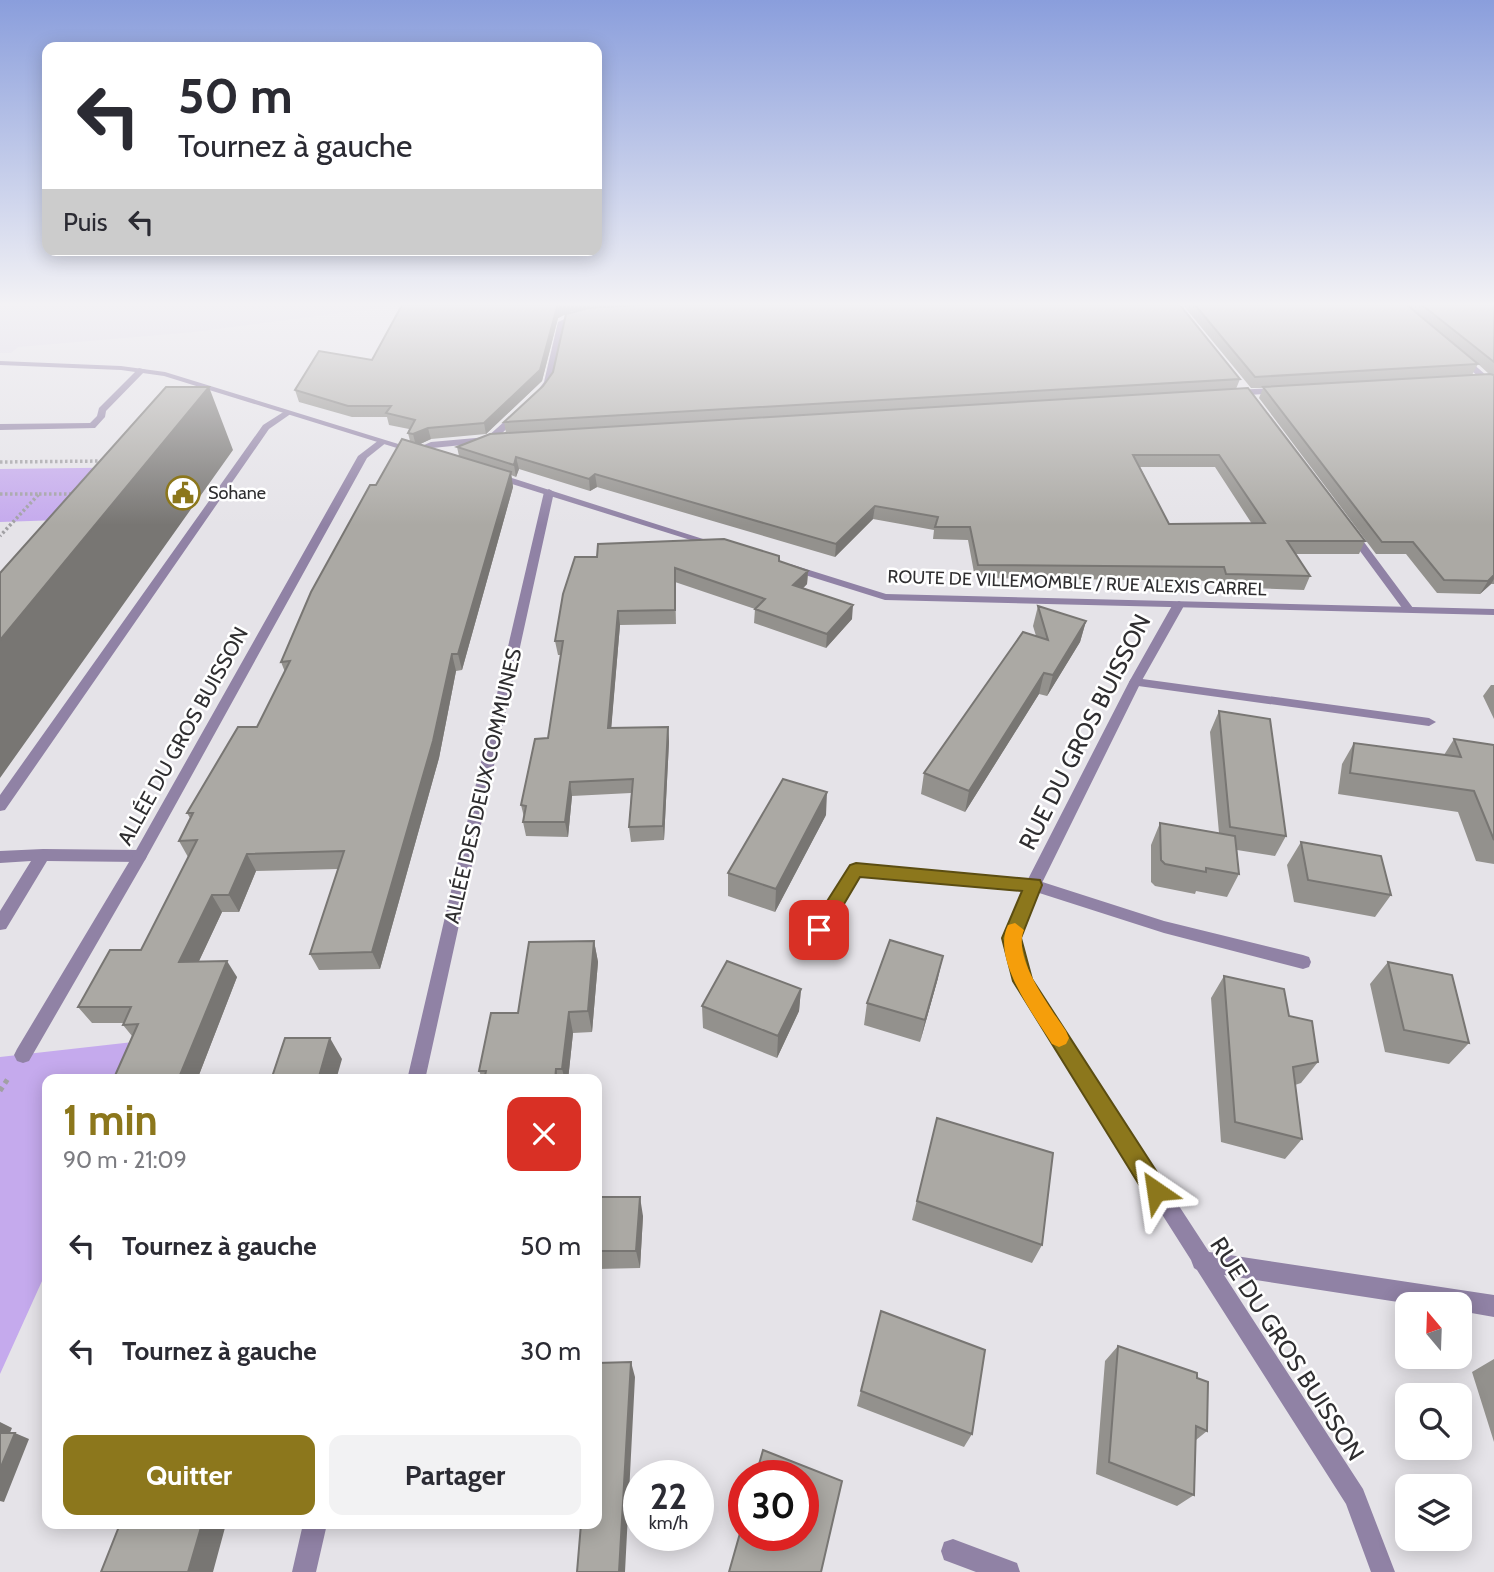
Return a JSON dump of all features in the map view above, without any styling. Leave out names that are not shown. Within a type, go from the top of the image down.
[{"type":"street","points":[[0,427],[92,426],[101,418],[102,410],[134,378]]},
{"type":"street","points":[[179,378],[433,457]]},
{"type":"street","points":[[532,401],[549,378]]},
{"type":"street","points":[[1473,380],[1491,381]]},
{"type":"street","points":[[1243,388],[1255,404]]},
{"type":"street","points":[[1226,394],[1243,388],[1293,390]]},
{"type":"street","points":[[454,456],[490,440],[523,409]]},
{"type":"street","points":[[0,806],[266,427],[288,413]]},
{"type":"street","points":[[415,451],[431,445],[508,441]]},
{"type":"street","name":"ALLÉE DU GROS BUISSON","points":[[23,1055],[140,856],[363,456],[382,442]]},
{"type":"street","points":[[485,473],[730,549]]},
{"type":"street","name":"ALLÉE DES DEUX COMMUNES","points":[[417,1074],[549,492]]},
{"type":"street","points":[[1344,523],[1409,610]]},
{"type":"street","name":"ROUTE DE VILLEMOMBLE / RUE ALEXIS CARREL","points":[[781,565],[885,597],[1494,612]]},
{"type":"street","name":"RUE DU GROS BUISSON","points":[[1179,604],[1135,682],[1033,885],[1012,938],[1023,981],[1354,1497],[1383,1572]]},
{"type":"street","points":[[1135,682],[1429,722]]},
{"type":"street","points":[[0,924],[43,855]]},
{"type":"street","points":[[0,858],[43,855],[140,856]]},
{"type":"street","points":[[806,951],[856,870],[1033,885],[1164,927],[1303,962]]},
{"type":"street","points":[[1201,1261],[1494,1306]]},
{"type":"street","points":[[304,1572],[314,1529]]},
{"type":"street","points":[[953,1551],[1008,1572]]},
{"type":"path","points":[[0,462],[117,461]]},
{"type":"path","points":[[0,494],[77,494]]},
{"type":"path","points":[[0,536],[39,494]]},
{"type":"shaded area","points":[[161,467],[121,518],[0,522],[0,469]]},
{"type":"shaded area","points":[[151,1040],[136,1074],[42,1074],[42,1281],[0,1374],[0,1057]]},
{"type":"building","points":[[302,378],[531,378],[484,423],[428,428],[413,434],[408,433],[415,420],[386,413],[391,406],[348,406],[295,390]]},
{"type":"building","points":[[548,378],[1240,379],[504,422]]},
{"type":"building","points":[[1414,378],[1494,378],[1494,575],[1488,581],[1444,580],[1413,542],[1382,542],[1263,387]]},
{"type":"building","points":[[166,387],[209,387],[0,640],[0,573]]},
{"type":"building","points":[[1248,388],[1365,541],[1287,541],[1310,576],[1226,574],[1224,567],[978,565],[970,527],[935,527],[938,517],[875,506],[836,544],[595,474],[589,479],[516,457],[514,465],[457,447],[490,434]],"holes":[[[1133,455],[1219,455],[1265,523],[1169,524]]]},
{"type":"building","points":[[402,439],[511,472],[458,654],[452,654],[433,741],[372,952],[310,954],[344,851],[247,854],[229,895],[212,895],[179,962],[227,961],[180,1074],[116,1074],[138,1024],[123,1025],[131,1007],[78,1007],[110,950],[141,950],[197,840],[179,841],[193,813],[187,813],[238,727],[257,727],[290,661],[281,662],[311,592],[370,485],[376,485]]},
{"type":"building","points":[[724,539],[779,556],[779,561],[808,571],[793,585],[853,605],[827,634],[755,609],[765,599],[675,568],[675,610],[618,611],[608,728],[668,727],[663,826],[629,827],[633,779],[570,782],[565,822],[523,822],[526,806],[521,805],[535,739],[548,738],[563,641],[555,641],[563,594],[575,557],[597,557],[598,544]]},
{"type":"building","points":[[1038,606],[1086,621],[1053,675],[1044,673],[969,791],[924,773],[1023,632],[1048,640]]},
{"type":"building","points":[[1219,711],[1270,719],[1286,836],[1230,827]]},
{"type":"building","points":[[1454,739],[1494,745],[1494,840],[1474,791],[1350,773],[1354,743],[1461,757]]},
{"type":"building","points":[[783,779],[827,792],[776,889],[728,873]]},
{"type":"building","points":[[1160,823],[1235,836],[1239,874],[1206,868],[1206,872],[1165,864],[1161,860]]},
{"type":"building","points":[[1301,842],[1381,856],[1391,895],[1308,880]]},
{"type":"building","points":[[890,940],[943,956],[925,1020],[867,1003]]},
{"type":"building","points":[[594,941],[588,1011],[569,1012],[562,1069],[556,1069],[556,1074],[485,1074],[486,1071],[479,1071],[491,1013],[518,1013],[529,942]]},
{"type":"building","points":[[727,961],[801,989],[778,1036],[702,1006]]},
{"type":"building","points":[[1388,962],[1452,975],[1469,1043],[1404,1030]]},
{"type":"building","points":[[1224,976],[1284,989],[1289,1016],[1312,1021],[1318,1062],[1293,1067],[1302,1139],[1235,1122]]},
{"type":"building","points":[[285,1038],[330,1038],[320,1074],[273,1074]]},
{"type":"building","points":[[937,1118],[1053,1153],[1042,1245],[917,1201]]},
{"type":"building","points":[[602,1197],[640,1197],[636,1251],[602,1251]]},
{"type":"building","points":[[881,1311],[985,1350],[972,1434],[861,1391]]},
{"type":"building","points":[[1118,1346],[1197,1373],[1197,1378],[1208,1382],[1207,1431],[1196,1426],[1194,1495],[1109,1462]]},
{"type":"building","points":[[631,1362],[625,1460],[623,1460],[619,1572],[577,1572],[581,1529],[602,1529],[602,1363]]},
{"type":"building","points":[[0,1433],[15,1433],[0,1469]]},
{"type":"building","points":[[763,1450],[788,1460],[760,1460]]},
{"type":"building","points":[[819,1472],[842,1481],[821,1572],[729,1572],[735,1551],[819,1551]]},
{"type":"building","points":[[118,1529],[201,1529],[188,1572],[101,1572]]},
{"type":"slow traffic","points":[[1015,930],[1012,938],[1023,981],[1059,1038]]},
{"type":"place","name":"Sohane","points":[[183,493]]},
{"type":"route","points":[[819,930],[856,870],[1033,885],[1012,938],[1023,981],[1156,1191]]}]
